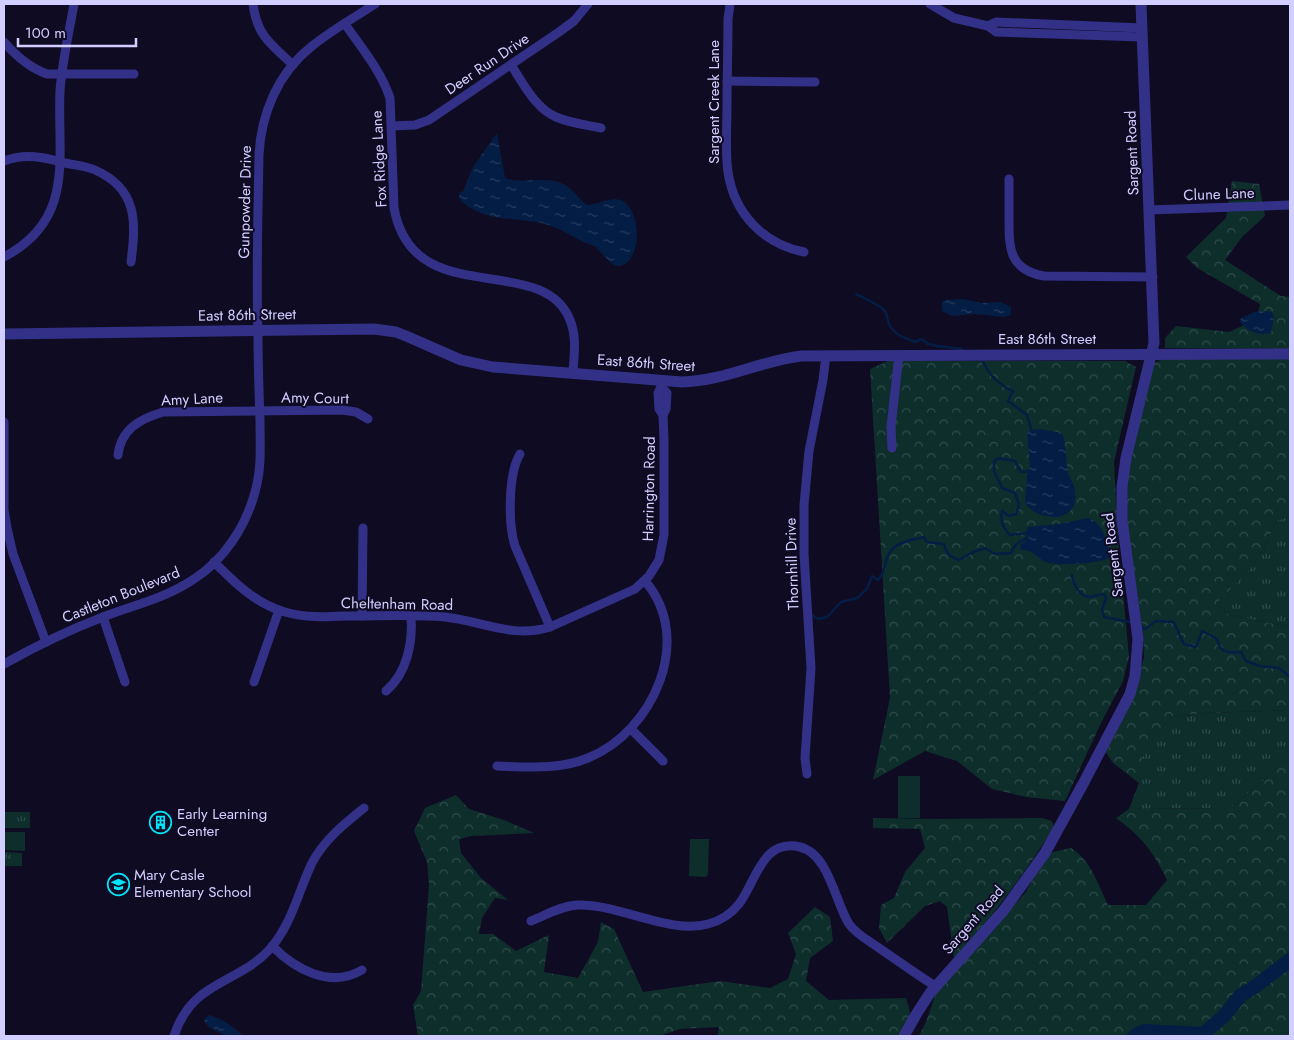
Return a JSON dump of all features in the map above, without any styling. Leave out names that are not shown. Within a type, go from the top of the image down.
[{"type":"street","points":[[4,258],[25,243],[46,217],[57,190],[61,162],[60,101],[62,75],[74,4]]},
{"type":"street","points":[[253,4],[256,20],[263,35],[293,65]]},
{"type":"street","name":"Gunpowder Drive","points":[[257,330],[259,148],[262,129],[271,101],[282,80],[293,65],[312,46],[375,4]]},
{"type":"street","name":"Deer Run Drive","points":[[392,126],[415,125],[429,120],[565,28],[588,4]]},
{"type":"street","name":"Sargent Creek Lane","points":[[730,4],[728,19],[727,160],[728,174],[733,192],[739,205],[752,223],[767,238],[788,249],[804,252]]},
{"type":"street","points":[[930,4],[954,18],[988,26],[996,32],[1142,33]]},
{"type":"street","name":"Sargent Road","points":[[904,1036],[935,986],[1000,914],[1038,864],[1079,792],[1131,690],[1137,665],[1138,639],[1122,520],[1122,487],[1126,458],[1154,343],[1153,276],[1141,4]]},
{"type":"street","name":"Fox Ridge Lane","points":[[345,24],[376,70],[390,100],[394,208],[399,225],[407,241],[422,257],[441,268],[455,273],[532,287],[552,297],[566,313],[573,330],[573,373]]},
{"type":"street","points":[[4,42],[15,54],[34,68],[50,75],[134,74]]},
{"type":"street","points":[[511,65],[544,110],[567,121],[601,128]]},
{"type":"street","points":[[727,81],[815,82]]},
{"type":"street","points":[[4,160],[18,156],[29,156],[61,162],[101,173],[113,182],[123,192],[130,205],[135,222],[131,262]]},
{"type":"street","points":[[1009,179],[1010,248],[1015,260],[1024,270],[1044,276],[1153,276]]},
{"type":"street","name":"Clune Lane","points":[[1149,210],[1290,204]]},
{"type":"street","name":"East 86th Street","points":[[4,334],[360,328],[385,330],[406,336],[461,360],[493,367],[573,373],[661,384],[708,380],[779,359],[801,356],[1290,354]]},
{"type":"street","name":"Castleton Boulevard","points":[[4,664],[46,642],[103,617],[171,592],[194,579],[214,562],[236,536],[248,513],[255,493],[260,464],[257,330]]},
{"type":"street","name":"Thornhill Drive","points":[[807,774],[805,758],[811,668],[804,554],[804,504],[809,451],[826,355]]},
{"type":"street","points":[[892,448],[891,427],[898,355]]},
{"type":"street","name":"Harrington Road","points":[[644,581],[654,570],[659,560],[664,539],[663,416],[666,409],[666,393],[661,384]]},
{"type":"street","name":"Amy Court","points":[[260,411],[342,410],[356,412],[368,419]]},
{"type":"street","name":"Amy Lane","points":[[118,455],[121,441],[128,430],[136,423],[156,414],[167,412],[260,411]]},
{"type":"street","points":[[4,422],[4,510],[6,528],[11,547],[46,642]]},
{"type":"street","points":[[520,454],[512,478],[512,534],[515,546],[550,626]]},
{"type":"street","points":[[362,616],[363,528]]},
{"type":"street","name":"Cheltenham Road","points":[[214,562],[249,594],[279,610],[294,614],[316,617],[444,617],[519,632],[540,630],[550,626],[624,595],[644,581]]},
{"type":"street","points":[[497,766],[541,768],[573,763],[605,750],[630,729],[644,712],[653,697],[662,673],[666,656],[667,631],[664,613],[656,596],[644,581]]},
{"type":"street","points":[[254,682],[279,610]]},
{"type":"street","points":[[386,691],[400,675],[406,661],[411,639],[410,616]]},
{"type":"street","points":[[103,617],[125,682]]},
{"type":"street","points":[[630,729],[663,761]]},
{"type":"street","points":[[174,1036],[187,1009],[203,993],[259,958],[272,946],[286,927],[307,874],[321,849],[338,830],[364,808]]},
{"type":"street","points":[[531,921],[563,907],[579,905],[598,906],[679,926],[705,925],[721,919],[735,909],[745,896],[766,856],[784,847],[800,847],[814,854],[823,865],[851,926],[865,938],[935,986]]},
{"type":"street","points":[[272,946],[295,965],[321,976],[331,978],[347,976],[362,970]]},
{"type":"green space","points":[[1232,181],[1259,184],[1265,216],[1242,237],[1225,260],[1281,296],[1290,297],[1290,349],[1165,348],[1165,338],[1176,326],[1229,332],[1257,319],[1260,304],[1197,268],[1186,257],[1226,218]]},
{"type":"green space","points":[[1290,358],[1290,516],[1276,521],[1264,549],[1250,569],[1217,603],[1229,615],[1290,627],[1290,710],[1172,716],[1155,736],[1142,759],[1139,783],[1113,763],[1105,751],[1134,693],[1144,657],[1143,633],[1127,529],[1126,473],[1154,363],[1163,359]]},
{"type":"green space","points":[[888,361],[1125,361],[1136,367],[1114,462],[1118,538],[1129,657],[1123,681],[1101,723],[1065,801],[1026,797],[992,789],[957,761],[925,751],[873,780],[890,698],[870,369]]},
{"type":"green space","points":[[1290,516],[1290,627],[1229,615],[1217,603],[1250,569],[1264,549],[1276,521]]},
{"type":"green space","points":[[1290,710],[1290,754],[1262,782],[1230,808],[1129,809],[1139,783],[1141,759],[1155,736],[1172,716]]},
{"type":"green space","points":[[1290,754],[1290,1036],[919,1036],[936,993],[1025,893],[1048,853],[1071,848],[1078,853],[1089,866],[1108,905],[1146,905],[1167,880],[1146,845],[1116,818],[1129,809],[1230,808],[1262,782]]},
{"type":"green space","points":[[898,776],[920,776],[920,818],[898,818]]},
{"type":"green space","points":[[456,795],[469,809],[504,820],[534,833],[471,836],[459,839],[461,853],[481,878],[508,900],[495,898],[482,918],[479,934],[493,934],[516,951],[549,935],[544,972],[578,978],[598,942],[601,922],[614,929],[643,992],[720,981],[770,988],[788,979],[796,954],[788,933],[815,907],[830,917],[833,941],[810,958],[806,981],[829,1000],[906,998],[911,1015],[900,1036],[718,1036],[719,1027],[680,1029],[659,1036],[418,1036],[413,1005],[421,991],[429,885],[427,862],[414,831],[425,808]]},
{"type":"green space","points":[[4,812],[30,812],[30,828],[4,828]]},
{"type":"green space","points":[[873,818],[1042,818],[1052,821],[1054,827],[1007,895],[954,958],[947,907],[940,901],[925,906],[887,943],[879,928],[881,905],[894,898],[905,872],[925,848],[920,829],[873,828]]},
{"type":"green space","points":[[4,832],[25,832],[25,851],[4,850]]},
{"type":"green space","points":[[690,839],[709,839],[708,874],[706,877],[689,876]]},
{"type":"green space","points":[[4,852],[22,853],[22,866],[4,866]]},
{"type":"water","points":[[497,133],[505,178],[519,181],[556,181],[570,188],[587,205],[616,199],[627,205],[636,223],[637,234],[636,246],[627,263],[616,266],[596,247],[548,225],[489,216],[468,206],[459,198],[459,194],[463,191],[473,167]]},
{"type":"water","points":[[962,299],[982,303],[1000,302],[1011,307],[1011,315],[1004,317],[975,314],[952,316],[942,311],[942,302]]},
{"type":"water","points":[[1254,312],[1272,312],[1274,317],[1271,333],[1262,334],[1254,332],[1240,322],[1241,318]]},
{"type":"water","points":[[1041,429],[1062,433],[1065,442],[1067,466],[1075,490],[1074,506],[1068,513],[1058,517],[1040,515],[1025,504],[1027,475],[1030,469],[1027,432]]},
{"type":"water","points":[[1088,518],[1100,527],[1112,552],[1112,556],[1107,559],[1082,564],[1055,564],[1045,562],[1033,553],[1021,550],[1019,547],[1026,541],[1027,527],[1059,524]]},
{"type":"water","points":[[209,1015],[227,1023],[243,1036],[225,1036],[210,1027],[204,1019]]},
{"type":"waterway","points":[[856,294],[882,308],[886,312],[892,329],[903,337],[916,342],[920,339],[928,344],[962,349]]},
{"type":"waterway","points":[[981,359],[994,378],[1013,391],[1008,401],[1027,415],[1032,432]]},
{"type":"waterway","points":[[1027,533],[1010,535],[1004,527],[1001,518],[1002,511],[1009,516],[1016,514],[1019,505],[1015,493],[1002,488],[994,471],[994,462],[998,458],[1015,461],[1021,472],[1031,471]]},
{"type":"waterway","points":[[813,616],[818,619],[827,617],[841,602],[857,598],[867,589],[872,576],[878,580],[890,552],[902,543],[924,537],[927,542],[944,544],[949,554],[959,560],[985,548],[995,554],[1011,553],[1017,544],[1027,538]]},
{"type":"waterway","points":[[1072,575],[1080,593],[1087,597],[1104,594],[1106,598],[1102,610],[1104,617],[1130,622]]},
{"type":"waterway","points":[[1141,627],[1145,629],[1156,621],[1173,622],[1184,644],[1196,647],[1202,631],[1214,637],[1223,650],[1241,652],[1246,661],[1260,666],[1279,668],[1290,677]]},
{"type":"waterway","points":[[1134,1036],[1144,1031],[1203,1034],[1224,1016],[1241,995],[1290,960]]},
{"type":"place","name":"Early Learning Center","points":[[161,823]]},
{"type":"place","name":"Mary Casle Elementary School","points":[[118,884]]}]
